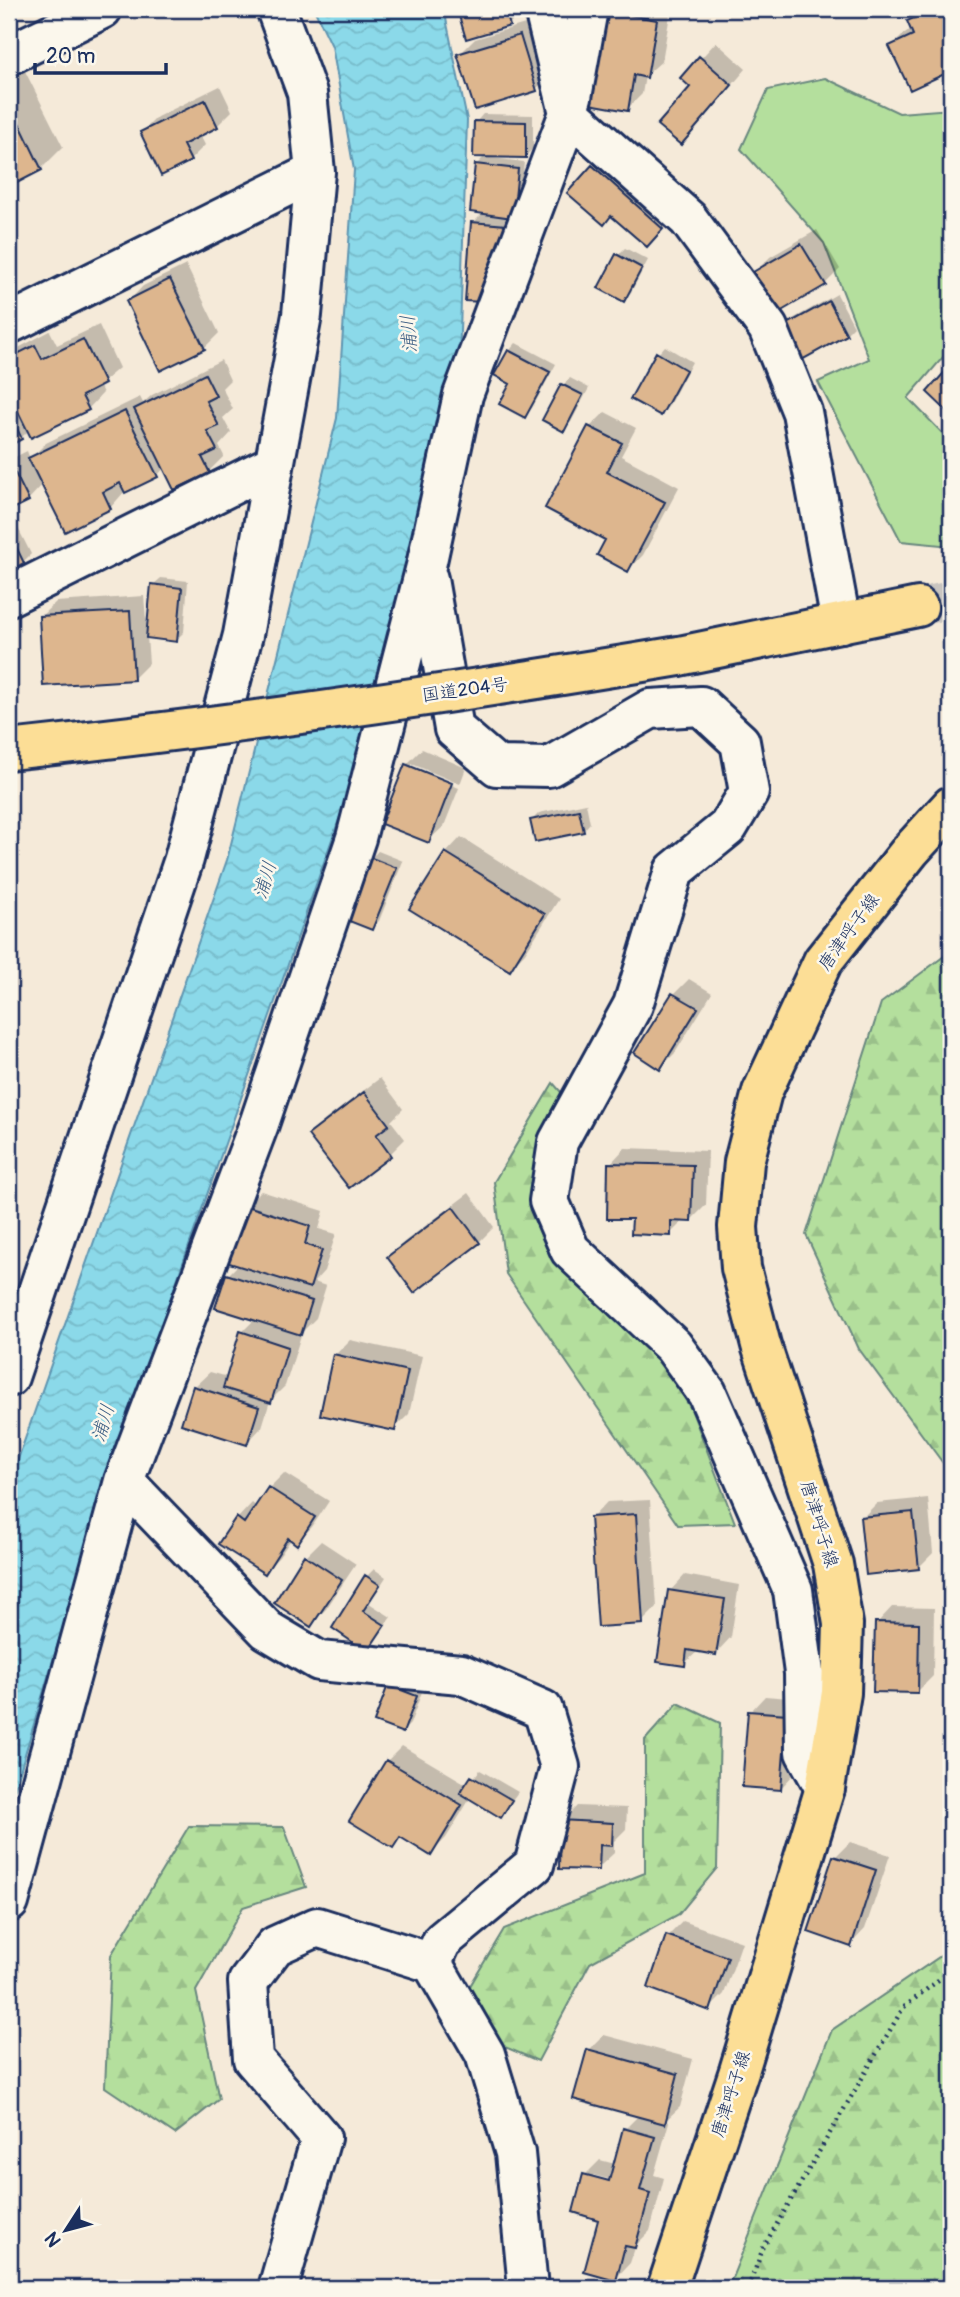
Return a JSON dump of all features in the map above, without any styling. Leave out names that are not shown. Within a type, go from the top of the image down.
[{"type":"main road","name":"国道204号","points":[[9,750],[123,738],[487,688],[680,656],[918,607]]},
{"type":"main road","name":"唐津呼子線","points":[[667,2288],[739,2071],[825,1788],[841,1693],[843,1624],[833,1564],[761,1345],[741,1268],[738,1227],[744,1162],[762,1092],[823,961],[910,851],[951,806]]},
{"type":"street","points":[[9,55],[102,9]]},
{"type":"street","points":[[9,1377],[184,859],[243,635],[302,315],[315,172],[307,93],[276,9]]},
{"type":"street","points":[[544,9],[569,113],[688,219],[768,328],[802,412],[841,623]]},
{"type":"street","points":[[9,1902],[124,1481],[259,1124],[356,838],[426,566],[463,394],[569,113],[587,9]]},
{"type":"street","points":[[9,324],[315,172]]},
{"type":"street","points":[[9,596],[274,464]]},
{"type":"street","points":[[426,566],[454,729],[497,766],[550,766],[650,709],[701,706],[740,742],[749,792],[728,827],[674,871],[633,1005],[558,1142],[549,1200],[570,1250],[673,1346],[707,1393],[793,1590],[804,1673],[806,1752],[825,1788]]},
{"type":"street","points":[[124,1481],[267,1630],[319,1661],[461,1674],[542,1710],[560,1767],[534,1865],[442,1941],[432,1963]]},
{"type":"street","points":[[278,2288],[321,2138],[253,2059],[248,1982],[275,1946],[317,1927],[432,1963],[485,2054],[515,2153],[528,2288]]},
{"type":"path","points":[[748,2288],[764,2246],[903,2008],[951,1970]]},
{"type":"green space","points":[[825,78],[899,113],[951,109],[951,348],[908,398],[951,442],[951,546],[901,541],[818,382],[869,359],[824,243],[741,149],[768,90]]},
{"type":"green space","points":[[951,951],[951,1474],[859,1349],[806,1235],[881,1003]]},
{"type":"green space","points":[[553,1083],[582,1116],[568,1208],[691,1409],[735,1523],[678,1525],[506,1274],[494,1182]]},
{"type":"green space","points":[[678,1703],[720,1723],[717,1868],[679,1914],[590,1963],[538,2061],[486,2039],[470,1986],[504,1929],[645,1873],[645,1740]]},
{"type":"green space","points":[[189,1826],[284,1827],[306,1887],[243,1907],[196,1991],[219,2099],[175,2134],[105,2087],[111,1955]]},
{"type":"green space","points":[[951,1949],[951,2288],[728,2288],[832,2030]]},
{"type":"water","name":"浦川","points":[[314,9],[444,9],[467,120],[459,362],[406,629],[106,1482],[9,1808],[9,1485],[227,860],[337,418],[354,170],[332,46]]},
{"type":"building","points":[[457,9],[505,9],[510,26],[466,39]]},
{"type":"building","points":[[630,9],[655,9],[655,13]]},
{"type":"building","points":[[934,9],[951,9],[951,71],[910,90],[889,46],[913,35],[907,21]]},
{"type":"building","points":[[601,10],[657,20],[647,78],[634,75],[628,111],[584,103]]},
{"type":"building","points":[[520,35],[537,91],[475,110],[457,54]]},
{"type":"building","points":[[699,56],[732,85],[681,145],[657,125],[690,87],[680,78]]},
{"type":"building","points":[[205,100],[218,127],[183,145],[191,161],[161,176],[140,132]]},
{"type":"building","points":[[9,102],[42,170],[9,187]]},
{"type":"building","points":[[474,121],[526,122],[526,158],[473,157]]},
{"type":"building","points":[[475,164],[518,169],[513,218],[470,212]]},
{"type":"building","points":[[592,165],[663,229],[647,247],[611,216],[604,225],[567,193]]},
{"type":"building","points":[[471,222],[506,225],[503,257],[484,302],[465,301]]},
{"type":"building","points":[[801,244],[826,285],[778,313],[753,272]]},
{"type":"building","points":[[616,254],[642,268],[624,302],[598,288]]},
{"type":"building","points":[[170,279],[205,349],[160,371],[126,301]]},
{"type":"building","points":[[829,301],[847,335],[800,361],[782,327]]},
{"type":"building","points":[[83,339],[105,384],[82,396],[89,410],[31,438],[9,393],[9,358],[35,345],[42,359]]},
{"type":"building","points":[[508,350],[550,372],[525,418],[499,404],[510,384],[494,375]]},
{"type":"building","points":[[656,352],[686,370],[661,416],[630,399]]},
{"type":"building","points":[[951,365],[951,415],[927,392]]},
{"type":"building","points":[[205,374],[216,396],[206,401],[219,426],[207,431],[217,450],[202,457],[210,473],[174,490],[134,409]]},
{"type":"building","points":[[561,384],[583,395],[564,432],[542,420]]},
{"type":"building","points":[[125,411],[158,477],[125,493],[120,483],[103,492],[111,509],[65,532],[28,458]]},
{"type":"building","points":[[9,412],[22,439],[9,446]]},
{"type":"building","points":[[588,426],[622,443],[607,472],[665,502],[628,572],[597,555],[605,540],[545,508]]},
{"type":"building","points":[[11,465],[29,501],[9,511],[9,466]]},
{"type":"building","points":[[9,532],[24,563],[9,571]]},
{"type":"building","points":[[151,584],[182,588],[177,642],[146,638]]},
{"type":"building","points":[[130,611],[134,680],[43,686],[39,616]]},
{"type":"building","points":[[405,764],[452,783],[429,843],[381,824]]},
{"type":"building","points":[[579,810],[584,832],[535,842],[530,820]]},
{"type":"building","points":[[445,852],[545,914],[510,971],[409,909]]},
{"type":"building","points":[[369,857],[397,868],[372,930],[344,919]]},
{"type":"building","points":[[672,993],[698,1008],[660,1070],[634,1053]]},
{"type":"building","points":[[364,1092],[389,1125],[376,1135],[391,1156],[349,1188],[308,1135]]},
{"type":"building","points":[[608,1163],[693,1165],[691,1222],[671,1221],[671,1236],[631,1234],[632,1219],[607,1219]]},
{"type":"building","points":[[244,1205],[310,1226],[305,1244],[322,1250],[310,1288],[226,1262]]},
{"type":"building","points":[[453,1207],[480,1243],[414,1293],[387,1257]]},
{"type":"building","points":[[226,1274],[312,1301],[301,1335],[215,1308]]},
{"type":"building","points":[[240,1331],[288,1347],[271,1403],[223,1388]]},
{"type":"building","points":[[333,1354],[408,1371],[395,1431],[320,1415]]},
{"type":"building","points":[[193,1386],[259,1407],[247,1445],[181,1424]]},
{"type":"building","points":[[268,1487],[315,1517],[297,1545],[288,1538],[265,1574],[218,1544],[236,1517],[244,1523]]},
{"type":"building","points":[[913,1512],[919,1569],[866,1575],[860,1517]]},
{"type":"building","points":[[636,1514],[643,1624],[598,1627],[590,1517]]},
{"type":"building","points":[[304,1555],[342,1580],[311,1627],[274,1603]]},
{"type":"building","points":[[365,1575],[380,1585],[363,1611],[385,1625],[367,1652],[332,1628]]},
{"type":"building","points":[[668,1590],[725,1599],[716,1655],[687,1650],[685,1666],[657,1662]]},
{"type":"building","points":[[875,1622],[919,1623],[918,1693],[873,1692]]},
{"type":"building","points":[[388,1685],[417,1696],[403,1733],[374,1722]]},
{"type":"building","points":[[748,1711],[787,1714],[781,1790],[742,1787]]},
{"type":"building","points":[[386,1760],[462,1805],[431,1856],[400,1837],[393,1848],[349,1821]]},
{"type":"building","points":[[471,1776],[512,1800],[501,1818],[460,1793]]},
{"type":"building","points":[[560,1820],[613,1823],[612,1846],[600,1845],[599,1870],[559,1869]]},
{"type":"building","points":[[833,1856],[876,1870],[851,1947],[808,1932]]},
{"type":"building","points":[[666,1935],[728,1957],[710,2011],[648,1988]]},
{"type":"building","points":[[587,2049],[678,2074],[665,2124],[573,2099]]},
{"type":"building","points":[[623,2128],[655,2137],[640,2190],[650,2193],[635,2248],[625,2246],[616,2281],[584,2272],[598,2220],[573,2212],[583,2174],[609,2181]]},
{"type":"tunnel","points":[[918,607],[951,600]]}]
